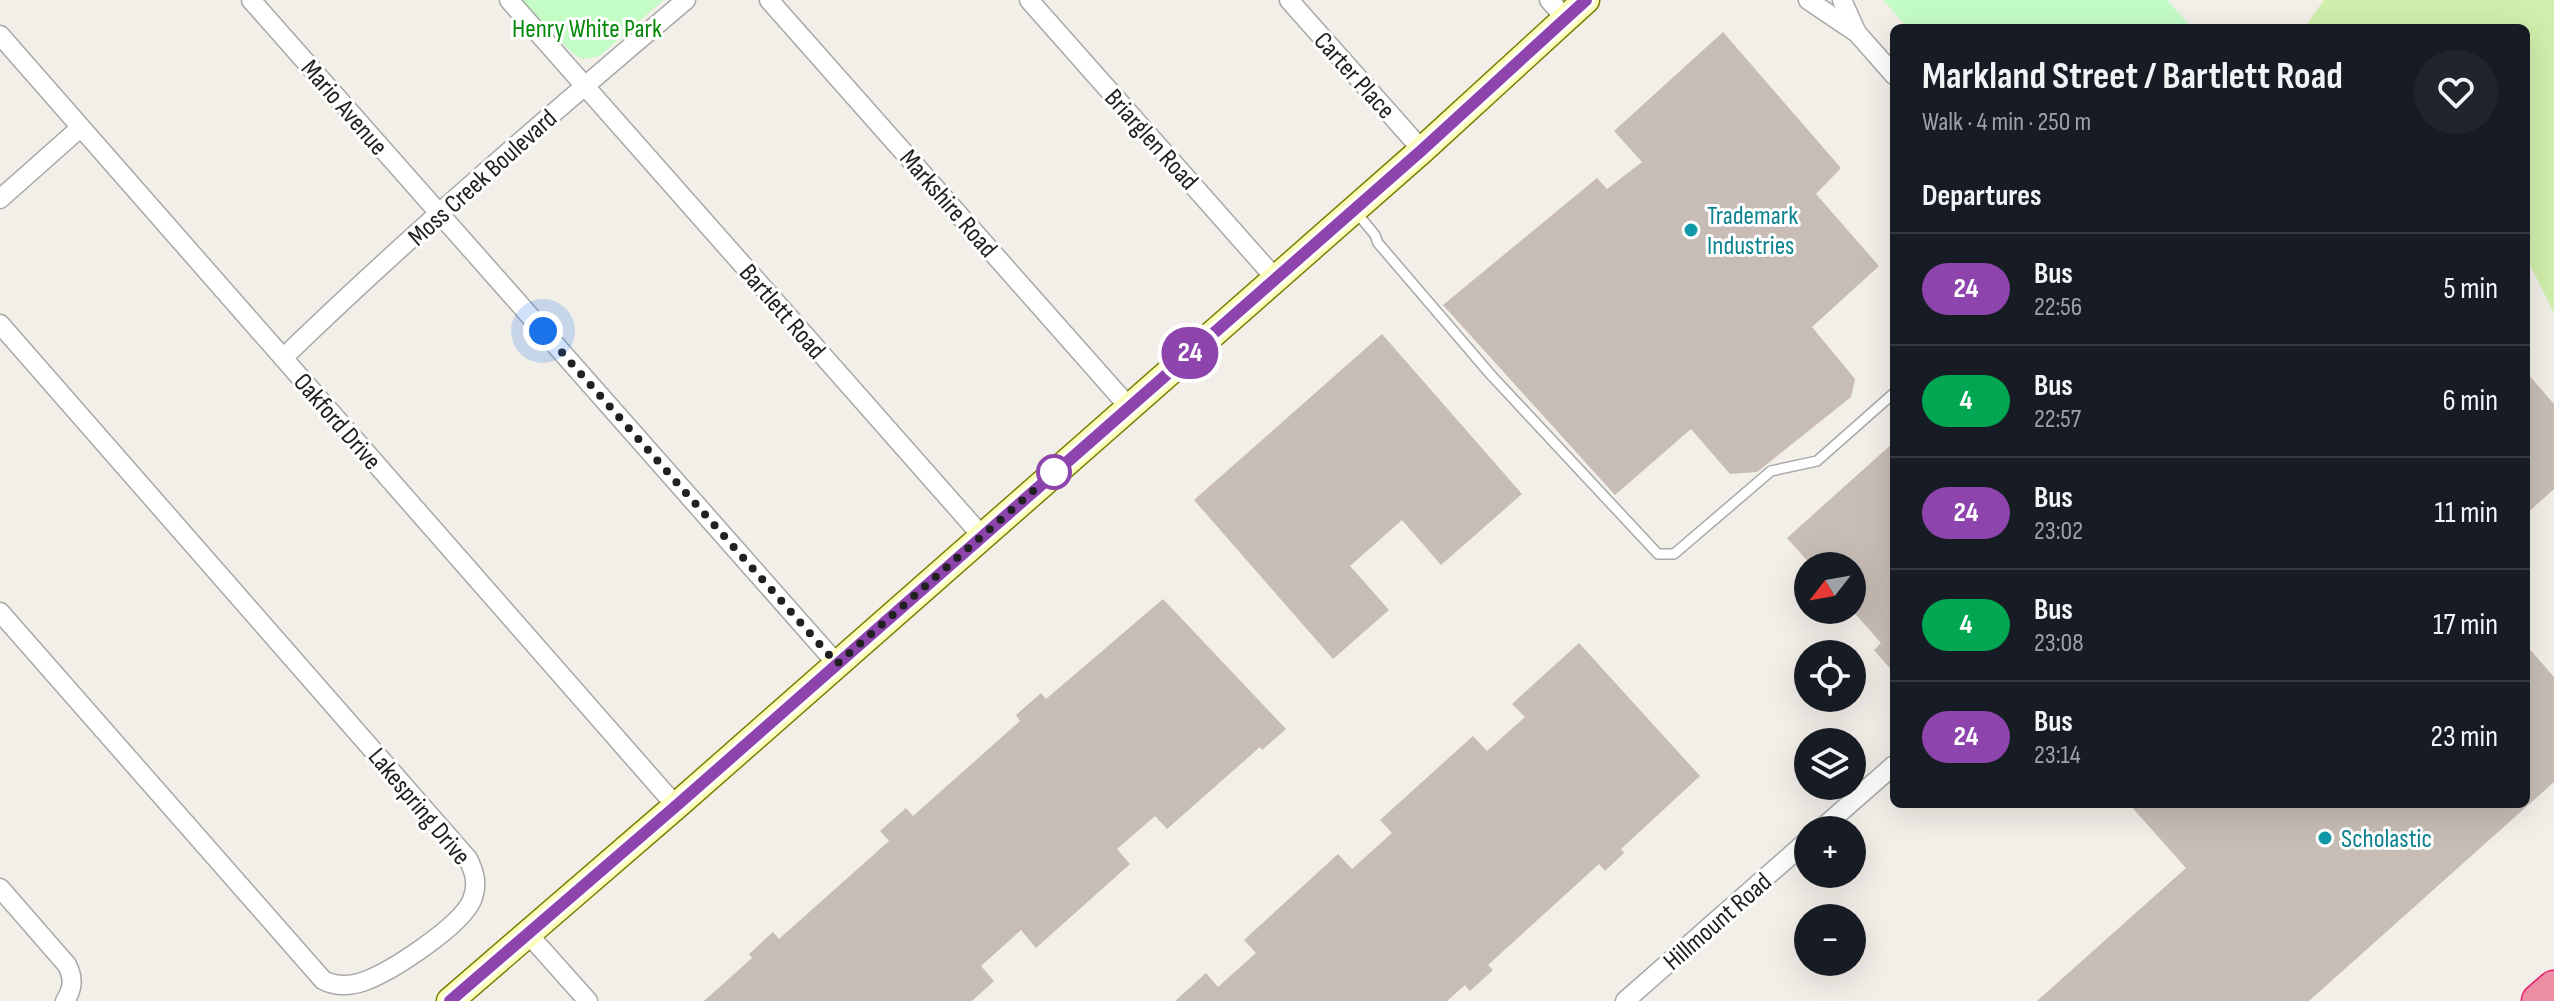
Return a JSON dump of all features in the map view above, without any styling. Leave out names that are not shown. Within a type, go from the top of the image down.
[{"type":"highway","points":[[2539,1001],[2554,988]]},
{"type":"street","name":"Mario Avenue","points":[[251,0],[837,664]]},
{"type":"street","name":"Bartlett Road","points":[[509,0],[982,536]]},
{"type":"street","name":"Moss Creek Boulevard","points":[[283,358],[440,214],[686,0]]},
{"type":"street","name":"Markshire Road","points":[[769,0],[1129,407]]},
{"type":"street","name":"Briarglen Road","points":[[1029,0],[1275,278]]},
{"type":"street","name":"Carter Place","points":[[1289,0],[1422,150]]},
{"type":"street","points":[[450,1001],[1422,150],[1557,9],[1586,0]]},
{"type":"street","points":[[1808,0],[1857,33],[1890,70]]},
{"type":"street","points":[[1842,0],[1857,33]]},
{"type":"street","name":"Oakford Drive","points":[[0,35],[676,806]]},
{"type":"street","points":[[0,199],[80,128]]},
{"type":"street","name":"Lakespring Drive","points":[[0,324],[468,859],[476,881],[470,904],[422,948],[381,973],[350,984],[337,985],[323,980],[0,612]]},
{"type":"street","points":[[1836,816],[1890,769]]},
{"type":"street","name":"Hillmount Road","points":[[1625,1001],[1794,852]]},
{"type":"street","points":[[0,888],[73,975],[65,1001]]},
{"type":"street","points":[[529,935],[588,1001]]},
{"type":"lane","points":[[1354,209],[1378,243],[1491,375],[1658,554],[1674,554],[1771,471],[1817,461],[1890,397]]},
{"type":"green space","name":"Henry White Park","points":[[522,0],[663,0],[600,56],[582,59],[572,53]]},
{"type":"green space","points":[[1883,0],[2167,0],[2188,24],[1904,24]]},
{"type":"green space","points":[[2324,0],[2554,0],[2554,313],[2530,265],[2530,24],[2307,24]]},
{"type":"building","name":"Trademark Industries","points":[[1723,32],[1841,168],[1816,194],[1879,266],[1812,327],[1855,379],[1851,397],[1757,472],[1730,474],[1691,429],[1615,495],[1443,305],[1597,178],[1607,189],[1642,162],[1614,131]]},
{"type":"building","points":[[1382,334],[1522,494],[1441,565],[1402,520],[1350,566],[1389,610],[1333,659],[1194,500]]},
{"type":"building","points":[[2530,377],[2554,404],[2554,489],[2530,510]]},
{"type":"building","points":[[1890,446],[1890,668],[1874,650],[1881,643],[1864,624],[1866,552],[1800,552],[1787,538]]},
{"type":"building","points":[[1163,599],[1286,729],[1262,750],[1260,747],[1167,829],[1155,816],[1117,849],[1130,864],[1036,948],[1021,930],[981,966],[994,981],[972,1001],[704,1001],[752,958],[749,954],[773,932],[779,939],[889,841],[880,831],[906,808],[913,816],[1020,721],[1016,715],[1041,693],[1046,699]]},
{"type":"building","points":[[1579,643],[1700,776],[1621,849],[1624,853],[1605,871],[1599,864],[1488,965],[1493,970],[1470,991],[1465,985],[1447,1001],[1175,1001],[1206,973],[1218,987],[1256,953],[1244,940],[1338,854],[1352,869],[1392,833],[1380,820],[1473,736],[1487,751],[1525,717],[1512,704]]},
{"type":"building","name":"Scholastic","points":[[2530,650],[2554,677],[2554,782],[2530,803]]},
{"type":"building","name":"Scholastic","points":[[2133,808],[2525,808],[2309,1001],[2037,1001],[2186,868]]},
{"type":"bus line","name":"24","points":[[450,1001],[1422,150],[1586,0]]},
{"type":"place","name":"Trademark Industries","points":[[1691,230]]},
{"type":"place","name":"Scholastic","points":[[2325,838]]},
{"type":"route","points":[[543,331],[837,664],[1058,469],[1054,472]]}]
